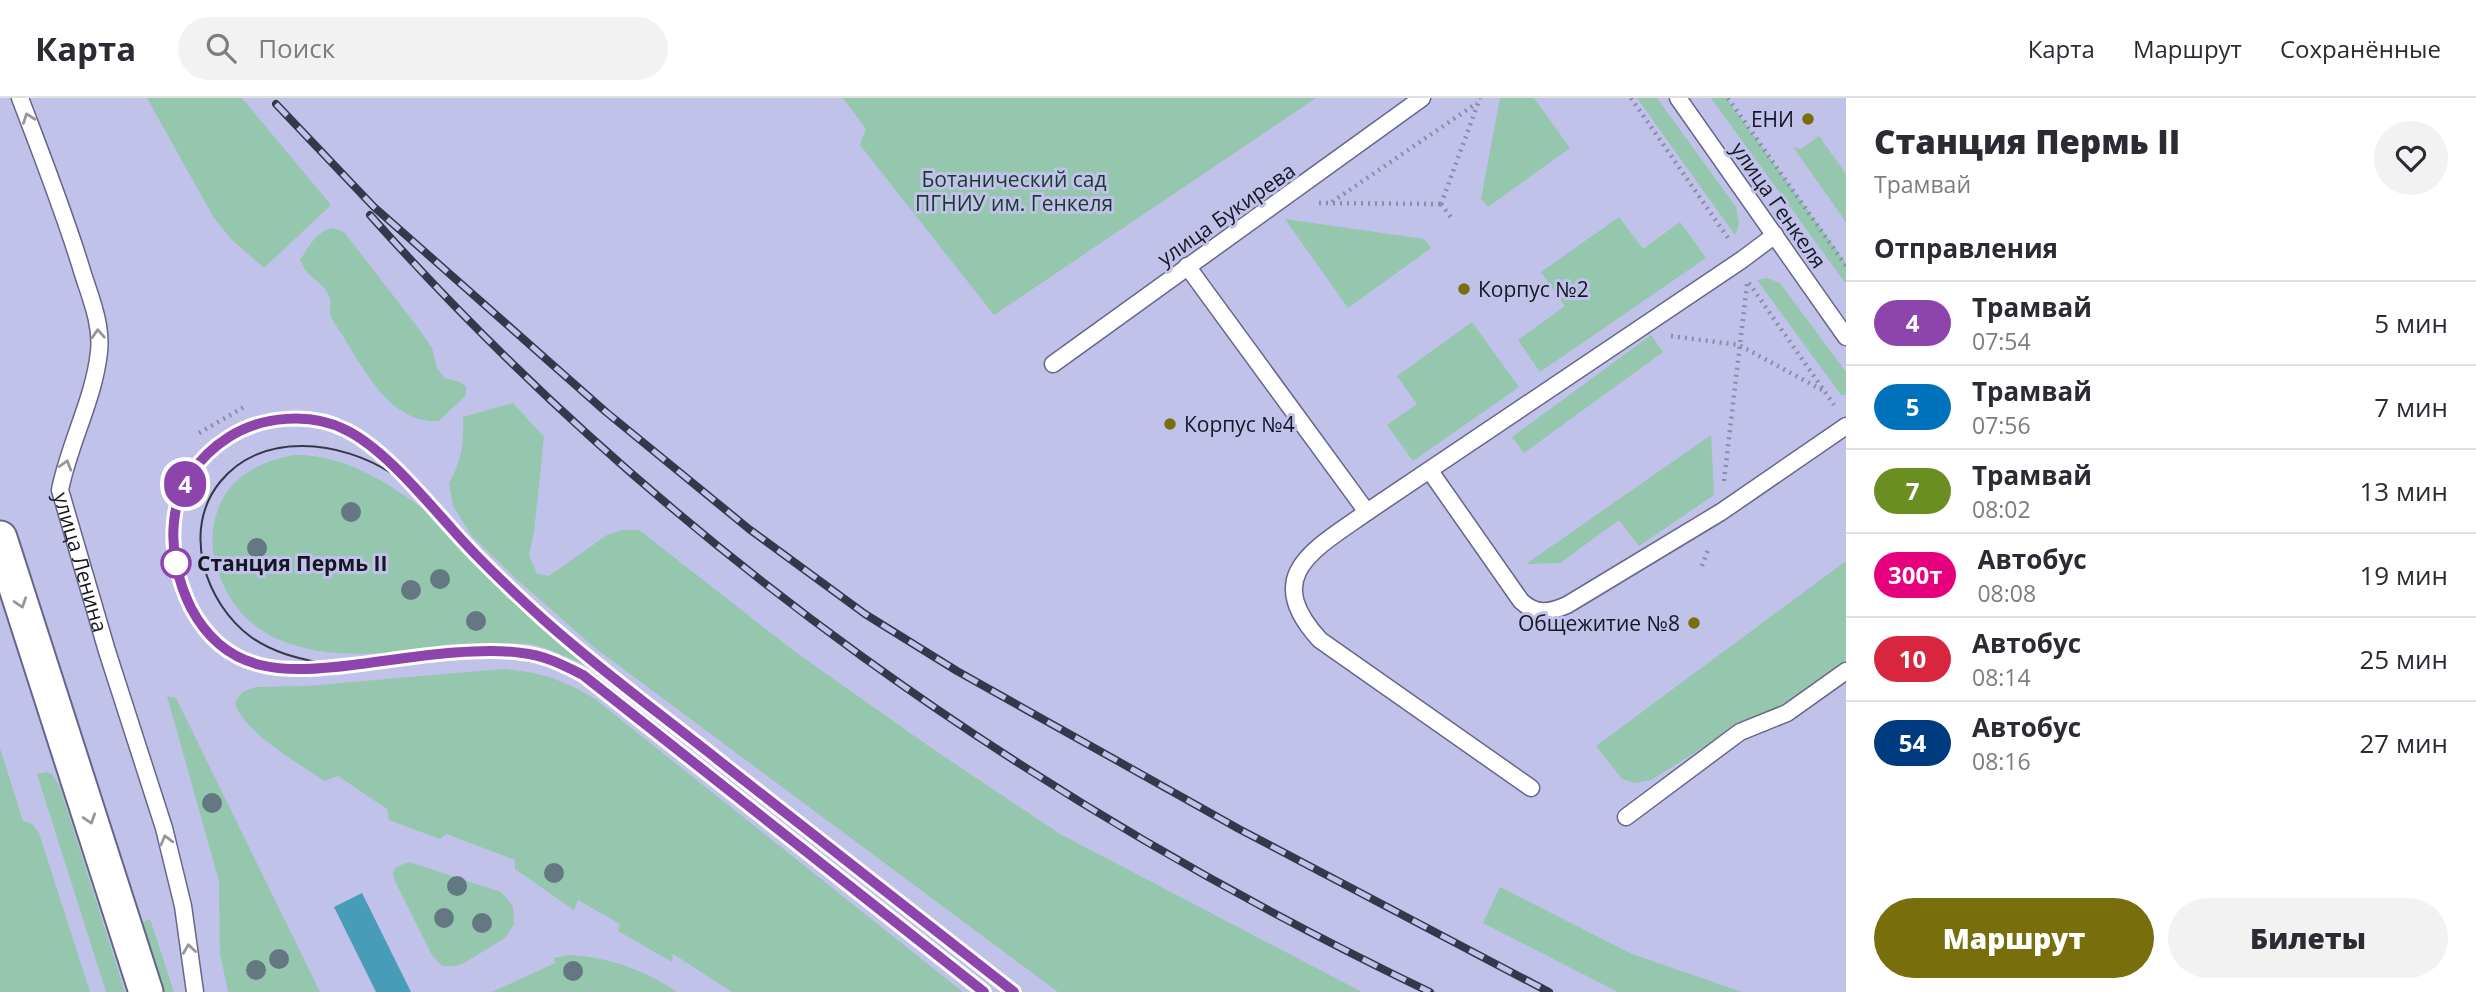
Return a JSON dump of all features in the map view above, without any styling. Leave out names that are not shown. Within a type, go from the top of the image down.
[{"type":"street","points":[[0,538],[146,992]]},
{"type":"lane","name":"улица Ленина","points":[[20,98],[68,227],[98,326],[99,351],[96,364],[60,490],[107,651],[164,828],[183,906],[195,992]]},
{"type":"lane","name":"улица Букирева","points":[[1053,364],[1422,98]]},
{"type":"lane","name":"улица Генкеля","points":[[1678,98],[1846,337]]},
{"type":"lane","points":[[1531,789],[1320,640],[1300,612],[1294,594],[1293,582],[1297,570],[1315,551],[1367,512],[1775,235]]},
{"type":"lane","points":[[1187,266],[1367,512]]},
{"type":"lane","points":[[1430,471],[1521,601],[1537,612],[1556,610],[1721,512],[1846,426]]},
{"type":"lane","points":[[1626,817],[1740,732],[1787,713],[1846,671]]},
{"type":"path","points":[[1728,98],[1846,266]]},
{"type":"path","points":[[1332,202],[1478,101]]},
{"type":"path","points":[[1441,204],[1478,101]]},
{"type":"path","points":[[1269,209],[1332,202],[1441,204]]},
{"type":"path","points":[[1441,204],[1452,219]]},
{"type":"path","points":[[1702,566],[1721,512],[1747,281]]},
{"type":"path","points":[[1634,331],[1738,345],[1823,390]]},
{"type":"path","points":[[199,433],[244,407]]},
{"type":"green space","points":[[147,98],[242,98],[331,205],[264,268],[231,239],[214,218]]},
{"type":"green space","name":"Ботанический сад ПГНИУ им. Генкеля","points":[[843,98],[1316,98],[994,315],[860,145],[866,129]]},
{"type":"green space","points":[[1500,98],[1534,98],[1570,148],[1488,207],[1481,199]]},
{"type":"green space","points":[[1637,98],[1657,98],[1736,207],[1739,224],[1735,235]]},
{"type":"green space","points":[[1711,98],[1726,98],[1846,263],[1846,284]]},
{"type":"green space","points":[[1819,136],[1846,174],[1846,222],[1793,147],[1801,149]]},
{"type":"green space","points":[[1619,217],[1643,249],[1680,222],[1706,258],[1540,372],[1518,340],[1565,306],[1541,272]]},
{"type":"green space","points":[[1285,219],[1424,239],[1431,248],[1348,308]]},
{"type":"green space","points":[[333,228],[344,232],[416,325],[432,348],[437,368],[444,378],[460,382],[466,387],[466,395],[439,421],[408,415],[383,395],[333,320],[327,292],[303,266],[300,260],[314,240],[322,232]]},
{"type":"green space","points":[[1767,278],[1780,283],[1846,372],[1846,395],[1841,395],[1757,280]]},
{"type":"green space","points":[[1472,322],[1519,387],[1413,461],[1387,425],[1417,404],[1397,376]]},
{"type":"green space","points":[[1651,335],[1663,352],[1524,453],[1512,437]]},
{"type":"green space","points":[[513,403],[544,437],[529,555],[537,574],[549,576],[607,535],[622,530],[639,530],[794,651],[1060,834],[1362,992],[1058,992],[595,648],[472,536],[453,506],[449,483],[461,451],[463,417]]},
{"type":"green space","points":[[1711,435],[1714,495],[1639,546],[1619,520],[1560,563],[1526,564]]},
{"type":"green space","points":[[294,455],[329,459],[362,471],[422,508],[526,611],[586,665],[531,644],[373,654],[336,653],[301,647],[269,635],[243,614],[223,584],[214,554],[214,523],[221,502],[242,476],[261,465]]},
{"type":"green space","points":[[1846,561],[1846,661],[1792,700],[1738,726],[1651,780],[1635,783],[1622,779],[1596,746]]},
{"type":"green space","points":[[503,669],[551,678],[595,699],[963,992],[732,992],[673,954],[672,962],[618,931],[620,924],[578,900],[574,910],[515,869],[515,860],[446,834],[440,839],[389,820],[387,809],[338,776],[324,781],[274,746],[249,725],[235,703],[242,692],[256,687],[306,686]]},
{"type":"green space","points":[[167,696],[176,698],[320,992],[228,992],[220,953],[219,881]]},
{"type":"green space","points":[[0,748],[23,821],[32,824],[39,833],[90,992],[0,992]]},
{"type":"green space","points":[[37,774],[52,774],[59,785],[125,992],[106,992]]},
{"type":"green space","points":[[409,862],[501,892],[513,906],[514,924],[505,938],[464,963],[442,966],[432,955],[394,879],[396,867]]},
{"type":"green space","points":[[1500,887],[1632,954],[1742,992],[1618,992],[1483,923]]},
{"type":"green space","points":[[150,919],[174,992],[163,992],[140,923]]},
{"type":"green space","points":[[569,955],[626,966],[677,992],[492,992],[555,963],[554,958]]},
{"type":"water","points":[[362,893],[411,992],[376,992],[334,907]]},
{"type":"tram line","name":"4","points":[[984,992],[583,675],[559,663],[521,652],[502,651],[322,669],[280,670],[251,664],[226,650],[204,629],[195,615],[187,601],[177,567],[173,537],[174,519],[183,487],[190,474],[221,442],[239,431],[261,424],[279,420],[312,420],[343,428],[357,436],[375,449],[437,511],[483,563],[544,620],[1014,992]]},
{"type":"tram line","points":[[984,992],[583,675],[561,664],[530,653],[502,651],[328,668],[282,668],[260,665],[240,658],[222,647],[191,608],[176,566],[173,533],[176,509],[191,474],[208,453],[229,437],[271,421],[318,421],[332,424],[360,438],[402,475],[485,564],[564,638],[1013,992]]},
{"type":"tram line","points":[[321,663],[267,647],[235,623],[221,605],[204,565],[201,543],[202,522],[208,501],[220,482],[237,465],[258,454],[280,448],[326,448],[371,462],[391,473]]},
{"type":"railway","points":[[276,104],[374,207],[606,412],[749,529],[865,614],[957,671],[1239,829],[1549,992]]},
{"type":"railway","points":[[370,215],[484,335],[604,449],[730,556],[861,656],[998,750],[1138,837],[1283,918],[1430,992]]},
{"type":"place","name":"ЕНИ","points":[[1808,119]]},
{"type":"place","name":"Корпус №2","points":[[1464,289]]},
{"type":"place","name":"Корпус №4","points":[[1170,424]]},
{"type":"place","name":"Станция Пермь II","points":[[176,563]]},
{"type":"place","name":"Общежитие №8","points":[[1694,623]]}]
